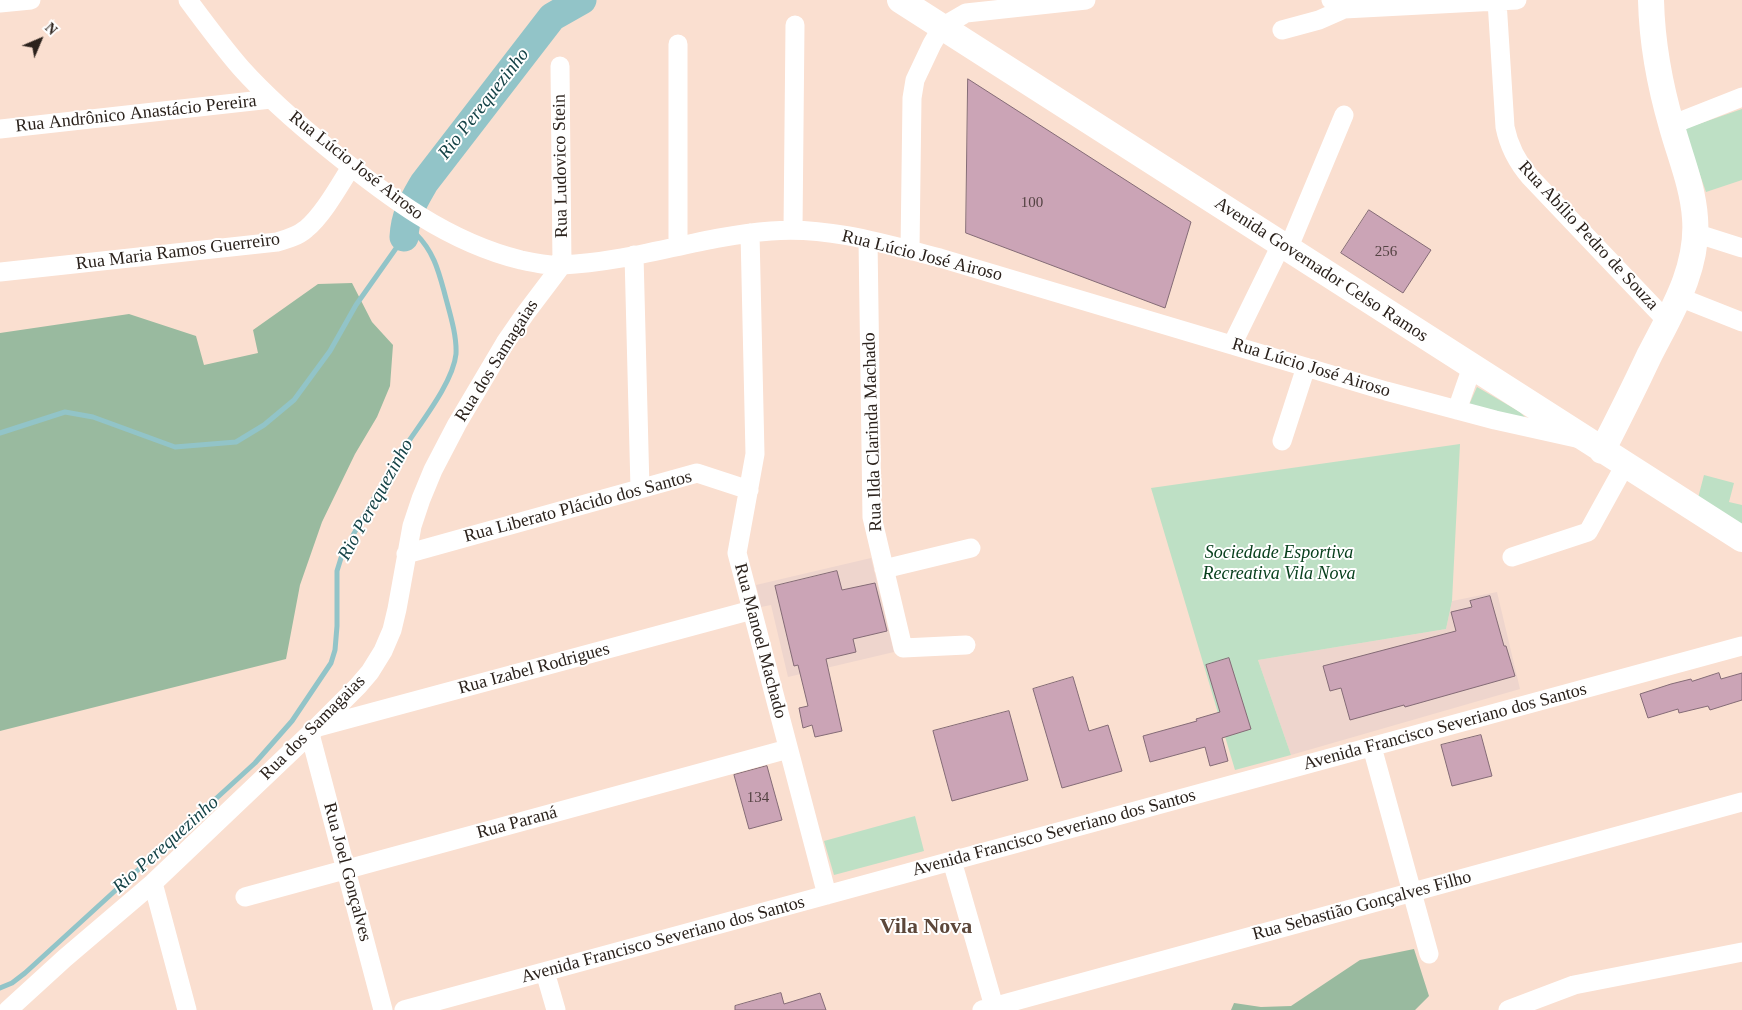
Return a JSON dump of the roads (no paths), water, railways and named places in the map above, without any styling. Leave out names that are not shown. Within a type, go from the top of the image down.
[{"type":"main road","name":"Avenida Governador Celso Ramos","points":[[900,0],[1742,539]]},
{"type":"main road","points":[[1593,445],[1680,297],[1692,262],[1695,233],[1693,202],[1671,125],[1660,74],[1655,1]]},
{"type":"street","points":[[0,3],[31,0]]},
{"type":"street","name":"Rua Lúcio José Airoso","points":[[188,0],[222,46],[271,99],[352,167],[398,203],[420,217],[494,252],[536,263],[562,265],[595,262],[750,233],[793,230],[868,240],[910,250],[1457,410],[1593,445]]},
{"type":"street","points":[[910,250],[912,98],[918,72],[942,27],[967,7],[1086,0]]},
{"type":"street","points":[[1282,30],[1312,23],[1338,4],[1517,0]]},
{"type":"street","name":"Rua Abílio Pedro de Souza","points":[[1497,1],[1505,127],[1508,142],[1514,155],[1530,177],[1667,321]]},
{"type":"street","points":[[793,230],[795,26]]},
{"type":"street","points":[[678,44],[678,246]]},
{"type":"street","name":"Rua Ludovico Stein","points":[[560,66],[562,265]]},
{"type":"street","points":[[1671,125],[1742,97]]},
{"type":"street","name":"Rua Andrônico Anastácio Pereira","points":[[0,129],[271,99]]},
{"type":"street","points":[[1232,345],[1284,247],[1344,115]]},
{"type":"street","name":"Rua Maria Ramos Guerreiro","points":[[0,272],[277,242],[292,238],[306,229],[317,217],[352,167]]},
{"type":"street","name":"Rua Manoel Machado","points":[[750,233],[755,454],[736,553],[827,895]]},
{"type":"street","points":[[1695,233],[1742,248]]},
{"type":"street","name":"Rua Ilda Clarinda Machado","points":[[868,240],[874,531],[903,648],[966,645]]},
{"type":"street","points":[[634,255],[640,489]]},
{"type":"street","name":"Rua dos Samagaias","points":[[8,1010],[65,958],[153,884],[313,731],[370,672],[383,651],[392,630],[412,526],[434,470],[457,424],[505,343],[524,314],[562,265]]},
{"type":"street","points":[[1680,297],[1742,322]]},
{"type":"street","points":[[1282,440],[1306,367]]},
{"type":"street","points":[[1457,410],[1472,367]]},
{"type":"street","points":[[1512,557],[1588,532],[1625,465]]},
{"type":"street","name":"Rua Liberato Plácido dos Santos","points":[[406,554],[697,473],[749,490]]},
{"type":"street","points":[[884,569],[971,548]]},
{"type":"street","name":"Rua Izabel Rodrigues","points":[[313,731],[752,610]]},
{"type":"street","name":"Avenida Francisco Severiano dos Santos","points":[[1704,656],[1742,635]]},
{"type":"street","name":"Avenida Francisco Severiano dos Santos","points":[[404,1010],[1742,646]]},
{"type":"street","name":"Rua Joel Gonçalves","points":[[313,731],[346,870],[384,1010]]},
{"type":"street","points":[[1372,747],[1429,954]]},
{"type":"street","name":"Rua Paraná","points":[[245,897],[788,748]]},
{"type":"street","name":"Rua Sebastião Gonçalves Filho","points":[[990,1009],[1742,802]]},
{"type":"street","points":[[952,861],[990,1009]]},
{"type":"street","points":[[153,884],[187,1010]]},
{"type":"street","points":[[1508,1010],[1574,985],[1742,952]]},
{"type":"street","points":[[545,972],[556,1010]]},
{"type":"waterway","name":"Rio Perequezinho","points":[[404,237],[408,215],[424,183],[552,17],[582,0]]},
{"type":"waterway","name":"Rio Perequezinho","points":[[0,433],[65,412],[93,417],[175,447],[236,442],[264,425],[294,400],[330,351],[356,305],[404,237],[416,234],[427,247],[437,268],[454,331],[456,354],[453,366],[441,392],[393,466],[341,558],[337,571],[337,626],[335,650],[331,663],[292,721],[255,763],[25,973],[12,983],[0,988]]},
{"type":"district","name":"Vila Nova","points":[[926,927]]},
{"type":"park label","name":"Sociedade Esportiva Recreativa Vila Nova","points":[[1279,563]]}]
